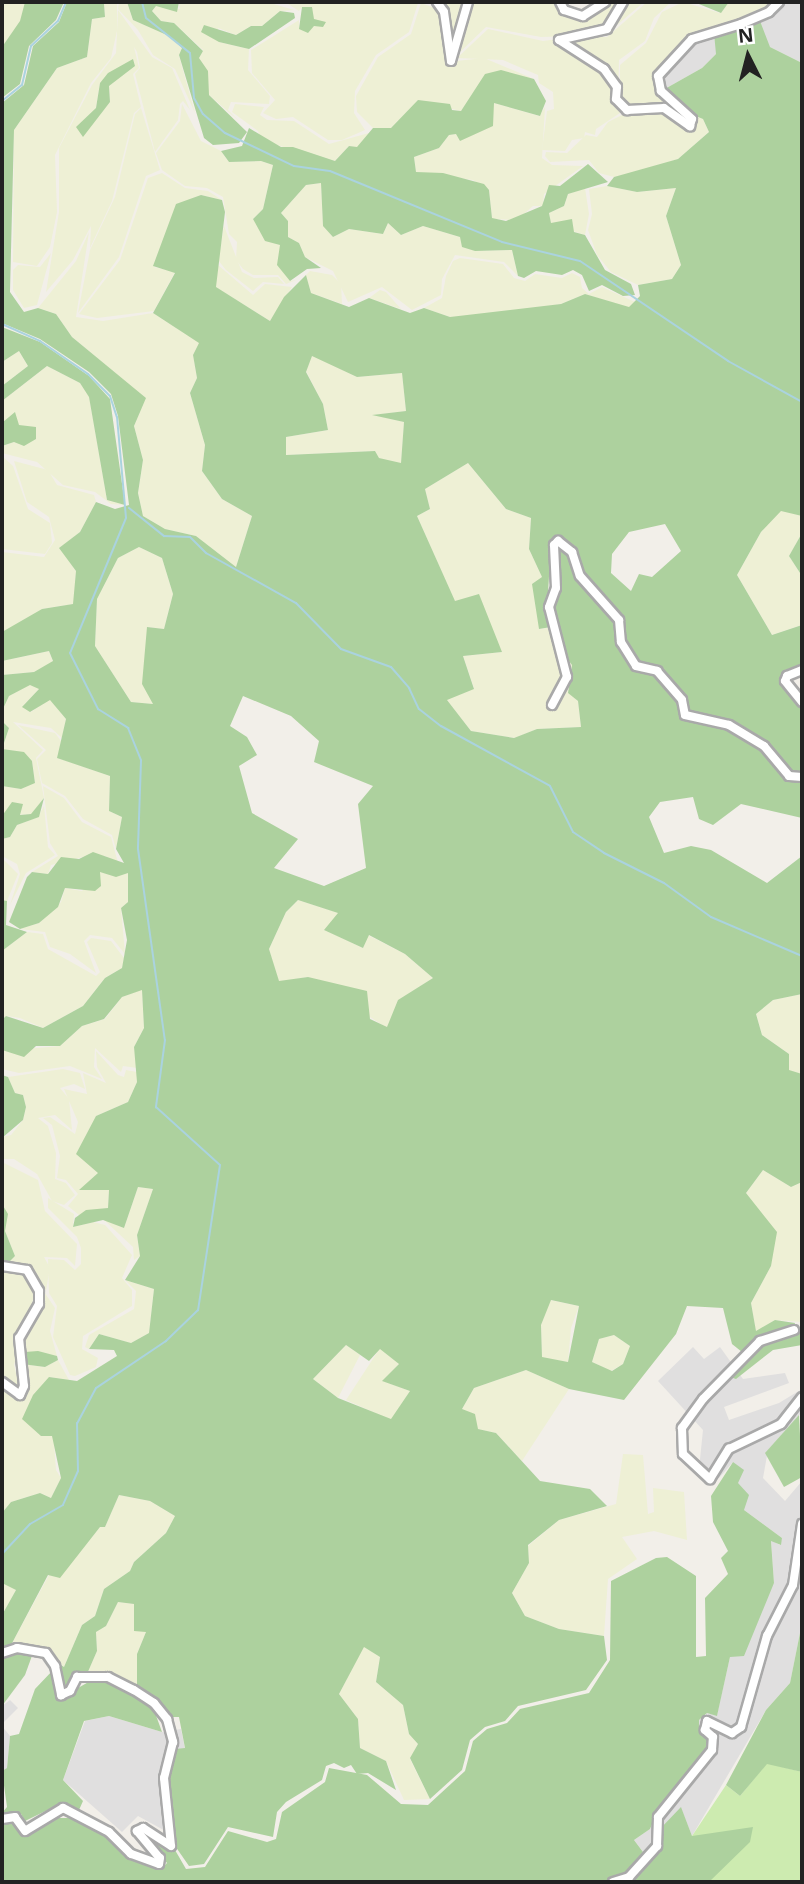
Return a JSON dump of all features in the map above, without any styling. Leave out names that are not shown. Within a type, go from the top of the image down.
[{"type":"street","points":[[437,2],[444,12],[451,61],[468,2]]},
{"type":"street","points":[[560,2],[564,10],[583,16],[605,2]]},
{"type":"street","points":[[623,2],[607,29],[559,40],[604,69],[617,87],[618,104],[627,110],[664,108],[690,126],[692,120],[661,91],[658,76],[692,39],[741,24],[769,12],[779,2]]},
{"type":"street","points":[[552,705],[566,677],[549,607],[556,588],[554,545],[558,541],[572,552],[574,567],[593,594],[619,620],[621,642],[636,666],[657,671],[682,701],[685,715],[729,725],[764,746],[789,776],[802,777]]},
{"type":"street","points":[[802,670],[787,676],[785,681],[802,702]]},
{"type":"street","points":[[2,1266],[27,1270],[40,1291],[39,1304],[19,1338],[24,1386],[20,1395],[2,1382]]},
{"type":"street","points":[[794,1330],[760,1341],[703,1399],[682,1428],[683,1454],[710,1479],[735,1444],[781,1424],[802,1396]]},
{"type":"street","points":[[613,1882],[629,1877],[657,1846],[658,1817],[712,1750],[713,1737],[705,1730],[707,1721],[733,1733],[741,1727],[767,1636],[793,1585],[802,1524]]},
{"type":"street","points":[[2,1653],[17,1648],[46,1653],[55,1666],[61,1695],[70,1691],[77,1677],[108,1677],[154,1703],[167,1719],[173,1742],[164,1778],[171,1846],[143,1828],[137,1831],[160,1858],[159,1864],[131,1854],[109,1832],[63,1808],[47,1813],[25,1831],[15,1817],[2,1819]]},
{"type":"shaded area","points":[[781,2],[802,2],[802,63],[770,47],[716,54],[702,68],[663,90],[658,75],[690,41]]},
{"type":"shaded area","points":[[693,1347],[704,1359],[720,1347],[743,1379],[785,1373],[789,1383],[724,1407],[729,1420],[779,1403],[802,1389],[802,1412],[768,1450],[763,1478],[785,1501],[802,1481],[802,1623],[790,1683],[766,1710],[692,1836],[681,1808],[660,1846],[647,1857],[634,1840],[650,1829],[659,1808],[710,1747],[709,1738],[699,1729],[699,1720],[707,1713],[717,1715],[730,1657],[774,1583],[771,1540],[780,1545],[782,1538],[744,1510],[733,1462],[719,1478],[699,1469],[703,1430],[658,1381]]},
{"type":"shaded area","points":[[10,1700],[18,1708],[2,1724],[2,1706]]},
{"type":"shaded area","points":[[109,1716],[162,1732],[181,1729],[185,1749],[171,1834],[138,1816],[122,1832],[63,1780],[85,1721]]},
{"type":"shaded area","points":[[2,1726],[10,1736],[7,1768],[2,1771]]},
{"type":"green space","points":[[2,2],[25,2],[21,21],[2,47]]},
{"type":"green space","points":[[25,2],[64,2],[56,20],[29,46],[20,84],[2,98],[2,47],[20,21]]},
{"type":"green space","points":[[67,2],[104,4],[105,17],[92,19],[87,57],[57,68],[14,130],[10,292],[24,312],[38,308],[56,314],[72,337],[146,398],[134,426],[143,460],[138,493],[143,516],[165,529],[196,536],[236,567],[252,516],[222,499],[202,471],[205,445],[190,393],[197,378],[193,355],[199,343],[153,313],[175,273],[153,266],[176,204],[201,195],[222,200],[225,212],[216,287],[270,321],[284,297],[306,275],[311,293],[349,307],[369,298],[410,313],[424,308],[450,317],[561,304],[585,294],[629,307],[640,296],[638,285],[672,279],[681,265],[666,216],[676,188],[637,192],[607,186],[614,177],[678,159],[709,132],[703,119],[686,112],[663,90],[702,68],[716,54],[714,33],[760,21],[770,47],[802,63],[802,516],[781,511],[761,532],[737,575],[772,635],[802,625],[802,667],[783,675],[782,683],[802,705],[802,774],[790,772],[765,743],[730,722],[689,715],[684,709],[686,698],[658,669],[638,663],[625,641],[620,619],[580,575],[573,549],[557,539],[551,545],[547,608],[551,627],[539,629],[532,584],[542,577],[529,549],[531,518],[506,509],[468,463],[425,489],[430,509],[417,516],[455,601],[479,594],[502,652],[463,656],[474,689],[447,700],[471,731],[514,738],[537,729],[581,727],[578,701],[568,693],[572,665],[563,653],[552,606],[558,588],[558,544],[570,553],[578,578],[617,622],[620,643],[635,668],[656,674],[680,703],[679,711],[686,718],[729,728],[764,749],[790,778],[802,780],[802,818],[741,804],[713,825],[699,819],[693,797],[660,802],[649,817],[664,853],[691,846],[711,850],[767,883],[802,856],[802,994],[773,1000],[756,1014],[762,1035],[789,1054],[789,1070],[802,1074],[802,1182],[791,1187],[763,1170],[746,1193],[777,1232],[771,1266],[751,1303],[756,1331],[775,1320],[795,1323],[794,1327],[774,1331],[742,1352],[732,1344],[723,1308],[687,1306],[676,1334],[624,1400],[569,1389],[526,1370],[474,1388],[462,1409],[475,1414],[478,1429],[496,1433],[540,1481],[590,1489],[607,1506],[559,1520],[528,1545],[529,1563],[512,1593],[525,1616],[559,1629],[604,1636],[607,1660],[586,1690],[518,1706],[505,1721],[485,1727],[470,1740],[462,1770],[430,1799],[410,1758],[418,1744],[409,1734],[403,1705],[376,1682],[380,1657],[364,1647],[339,1694],[358,1719],[360,1748],[386,1761],[396,1790],[368,1773],[357,1774],[351,1765],[344,1768],[334,1763],[326,1766],[322,1780],[286,1802],[277,1812],[273,1837],[228,1827],[204,1864],[189,1866],[173,1843],[168,1808],[166,1778],[175,1749],[185,1748],[179,1717],[169,1717],[157,1701],[137,1688],[137,1654],[146,1632],[134,1631],[134,1604],[118,1602],[106,1626],[96,1632],[97,1651],[87,1674],[75,1675],[63,1692],[55,1661],[64,1667],[82,1625],[95,1616],[104,1589],[130,1571],[134,1562],[166,1533],[175,1516],[150,1501],[119,1495],[105,1527],[100,1527],[60,1578],[48,1575],[10,1647],[2,1649],[2,1615],[16,1590],[2,1583],[2,1513],[11,1502],[40,1493],[51,1498],[61,1478],[52,1436],[41,1436],[22,1419],[33,1395],[49,1377],[77,1381],[117,1356],[114,1350],[89,1349],[99,1334],[131,1343],[149,1333],[154,1289],[125,1280],[140,1256],[137,1235],[153,1189],[138,1187],[124,1228],[103,1220],[73,1227],[75,1218],[86,1210],[108,1208],[109,1190],[79,1190],[98,1173],[76,1154],[96,1116],[128,1102],[137,1082],[134,1047],[144,1028],[142,990],[122,997],[104,1019],[82,1026],[60,1046],[36,1046],[24,1057],[2,1050],[2,1020],[6,1016],[43,1028],[83,1006],[105,978],[122,968],[127,940],[121,908],[128,902],[128,873],[116,877],[100,872],[101,886],[95,891],[65,888],[58,907],[39,923],[20,929],[9,922],[27,877],[32,872],[48,874],[61,857],[79,859],[93,852],[124,863],[116,849],[122,817],[109,811],[110,776],[57,758],[66,719],[50,700],[30,712],[22,707],[39,689],[30,685],[9,696],[2,711],[2,675],[34,672],[53,661],[49,651],[2,661],[2,632],[42,609],[73,604],[76,571],[59,548],[80,532],[96,502],[115,509],[129,505],[118,416],[111,394],[89,372],[40,339],[2,323],[2,103],[24,85],[33,46],[59,22]],"holes":[[[312,356],[357,377],[402,373],[406,411],[372,415],[404,422],[401,463],[379,458],[375,451],[286,455],[286,437],[328,430],[323,404],[306,372]],[[665,524],[681,551],[652,577],[639,574],[631,591],[611,573],[612,554],[629,532]],[[139,547],[162,558],[173,594],[164,629],[147,627],[142,684],[153,704],[131,702],[95,646],[97,599],[118,558]],[[243,696],[291,716],[319,741],[314,762],[373,786],[358,804],[366,868],[324,886],[274,868],[298,839],[252,813],[239,766],[257,755],[247,737],[230,726]],[[298,900],[338,913],[324,930],[363,948],[369,935],[405,954],[433,978],[398,1000],[387,1027],[370,1019],[367,991],[308,977],[279,981],[269,949],[286,912]],[[551,1300],[579,1306],[568,1362],[542,1357],[541,1325]],[[614,1335],[630,1346],[623,1364],[612,1371],[592,1362],[599,1339]],[[346,1345],[369,1361],[380,1349],[399,1364],[382,1381],[410,1391],[391,1419],[338,1398],[313,1379]]]},
{"type":"green space","points":[[96,2],[117,2],[117,31],[111,58],[91,83],[55,155],[57,212],[50,247],[37,266],[13,262],[14,130],[57,68],[87,57],[92,19],[105,17],[104,4]]},
{"type":"green space","points":[[119,2],[127,2],[133,20],[169,36],[182,48],[179,56],[195,113],[175,69],[153,55],[138,30],[118,9]]},
{"type":"green space","points":[[127,2],[179,2],[177,12],[156,6],[152,11],[161,21],[174,23],[203,51],[199,58],[208,71],[209,95],[247,132],[239,143],[213,145],[204,138],[179,55],[182,48],[169,36],[133,20]]},
{"type":"green space","points":[[179,2],[267,2],[294,10],[280,11],[262,26],[251,26],[236,35],[218,28],[219,42],[249,49],[248,70],[270,96],[269,104],[231,102],[228,110],[240,122],[209,95],[199,58],[203,50],[174,23],[161,21],[152,11],[156,6],[180,9]]},
{"type":"green space","points":[[285,2],[418,3],[409,32],[376,55],[355,91],[354,113],[365,130],[342,140],[328,140],[293,117],[276,119],[263,113],[275,100],[252,73],[251,50],[299,20],[299,29],[314,19],[302,7],[299,11]]},
{"type":"green space","points":[[439,2],[466,2],[452,48]]},
{"type":"green space","points":[[469,2],[559,2],[580,17],[589,17],[607,2],[621,2],[608,26],[576,36],[541,37],[486,27],[456,56]]},
{"type":"green space","points":[[624,2],[644,2],[610,31],[602,32]]},
{"type":"green space","points":[[647,2],[671,2],[654,18],[645,41],[619,60],[618,96],[618,87],[563,37],[607,37]]},
{"type":"green space","points":[[683,2],[720,13],[729,2],[777,2],[754,17],[706,31],[655,77],[660,93],[691,122],[663,106],[626,108],[620,97],[620,65],[646,43],[662,12]]},
{"type":"green space","points":[[694,2],[729,2],[721,13]]},
{"type":"green space","points":[[421,3],[440,10],[447,62],[484,58],[534,79],[507,74],[479,87],[461,111],[418,101],[391,128],[373,128],[357,112],[356,96],[378,57],[411,34]]},
{"type":"green space","points":[[302,7],[312,7],[314,19],[326,22],[323,27],[314,26],[308,33],[299,29]]},
{"type":"green space","points":[[118,10],[152,57],[172,68],[190,110],[183,101],[180,104],[178,120],[155,152],[135,74],[140,68],[134,47],[139,68],[133,74],[141,107],[134,113],[112,201],[90,248],[91,226],[73,260],[46,292],[59,212],[59,148],[92,85],[116,53]],"holes":[[[114,81],[109,86],[110,102],[82,136],[96,108],[100,83]]]},
{"type":"green space","points":[[280,11],[294,13],[295,18],[249,49],[219,42],[201,32],[204,25],[236,35],[251,26],[262,26]]},
{"type":"green space","points":[[488,29],[543,41],[558,39],[589,58],[612,83],[620,113],[596,129],[595,135],[585,132],[584,138],[572,140],[565,151],[542,150],[547,111],[554,109],[553,92],[539,83],[538,75],[503,60],[457,58]]},
{"type":"green space","points":[[133,59],[135,66],[109,86],[110,102],[83,137],[76,127],[96,108],[100,83],[108,73]]},
{"type":"green space","points":[[501,70],[534,79],[546,101],[540,116],[494,103],[493,126],[460,141],[456,134],[449,135],[439,148],[414,157],[416,172],[443,173],[484,184],[489,190],[492,218],[506,221],[542,206],[549,185],[560,186],[588,164],[608,182],[568,194],[564,206],[549,213],[551,223],[572,219],[574,232],[585,235],[605,270],[631,284],[635,295],[623,296],[602,285],[589,291],[582,275],[573,270],[562,275],[536,271],[524,278],[518,276],[512,250],[475,251],[462,247],[460,237],[423,226],[401,235],[388,223],[383,234],[349,229],[333,237],[323,226],[321,183],[306,185],[281,213],[288,221],[288,237],[299,243],[305,257],[321,268],[307,269],[290,281],[277,265],[280,245],[265,241],[253,219],[263,209],[273,165],[261,161],[229,162],[221,151],[242,146],[249,128],[281,147],[293,147],[335,161],[349,146],[357,147],[373,128],[391,128],[418,100],[450,104],[452,110],[461,111],[485,74]]},
{"type":"green space","points":[[494,103],[539,116],[545,107],[542,158],[552,165],[583,166],[544,194],[543,206],[533,206],[517,220],[492,219],[489,190],[473,180],[416,172],[414,157],[439,148],[449,135],[456,134]]},
{"type":"green space","points":[[182,104],[201,141],[221,151],[229,162],[261,161],[273,165],[263,209],[253,219],[280,245],[290,281],[296,280],[286,284],[278,275],[253,275],[243,269],[236,260],[237,242],[229,234],[223,197],[207,188],[185,186],[162,170],[156,153],[180,121]]},
{"type":"green space","points":[[235,104],[264,107],[260,115],[267,120],[294,121],[329,144],[369,133],[357,148],[349,146],[335,161],[261,140],[258,131],[232,112]]},
{"type":"green space","points":[[141,108],[160,170],[146,176],[119,257],[78,313],[90,250],[115,197],[135,114]]},
{"type":"green space","points":[[622,110],[663,110],[691,128],[697,121],[686,112],[703,119],[709,132],[678,159],[634,175],[614,177],[599,173],[589,160],[550,162],[545,156],[546,152],[567,153],[586,135],[597,137],[608,122],[622,115]]},
{"type":"green space","points":[[162,173],[185,188],[208,191],[222,200],[201,195],[154,267],[175,272],[154,311],[97,318],[79,314],[120,260],[148,178]]},
{"type":"green space","points":[[321,183],[323,225],[333,237],[349,229],[383,234],[388,223],[401,235],[423,226],[460,237],[475,251],[512,250],[518,276],[504,262],[455,255],[442,279],[441,295],[412,310],[382,287],[348,302],[333,271],[305,257],[299,243],[288,237],[288,221],[281,213],[306,185]]},
{"type":"green space","points":[[607,186],[637,192],[676,188],[666,216],[681,265],[672,279],[638,285],[611,272],[597,255],[588,230],[592,214],[589,189]]},
{"type":"green space","points":[[585,188],[589,214],[585,235],[551,224],[549,213],[564,206],[568,194]]},
{"type":"green space","points":[[224,226],[242,272],[254,278],[278,277],[284,284],[263,282],[253,291],[226,270],[218,260]]},
{"type":"green space","points":[[89,232],[76,317],[103,321],[153,313],[200,343],[193,355],[197,378],[190,393],[205,445],[202,471],[222,499],[252,516],[236,567],[196,536],[165,529],[143,516],[138,493],[143,460],[134,426],[145,398],[72,337],[56,314],[38,308],[76,261]]},
{"type":"green space","points":[[51,253],[37,305],[24,308],[13,290],[13,270],[18,265],[40,267]]},
{"type":"green space","points":[[460,258],[503,264],[514,278],[525,281],[535,274],[562,278],[572,273],[580,277],[582,288],[589,294],[602,287],[635,302],[629,308],[585,294],[561,304],[477,317],[450,317],[424,308],[442,298],[446,276],[453,261]]},
{"type":"green space","points":[[218,265],[253,295],[265,284],[292,287],[270,321],[215,287]]},
{"type":"green space","points":[[310,271],[332,275],[341,284],[342,304],[311,293],[306,275]]},
{"type":"green space","points":[[380,290],[386,292],[401,309],[369,298]]},
{"type":"green space","points":[[2,327],[40,342],[89,376],[110,399],[125,505],[107,500],[89,397],[80,383],[47,366],[2,401],[2,386],[28,366],[19,351],[2,362]]},
{"type":"green space","points":[[19,351],[28,366],[2,386],[2,362]]},
{"type":"green space","points":[[312,355],[357,377],[402,373],[406,411],[375,415],[404,422],[401,464],[378,458],[375,451],[286,455],[286,437],[328,430],[323,404],[306,371]]},
{"type":"green space","points":[[47,366],[80,383],[89,396],[107,500],[125,505],[111,504],[95,492],[63,485],[37,462],[2,453],[2,446],[14,442],[2,433],[2,401]]},
{"type":"green space","points":[[15,412],[19,425],[36,427],[36,439],[24,446],[14,442],[2,446],[3,422]]},
{"type":"green space","points":[[2,456],[13,466],[28,509],[50,523],[52,543],[45,554],[2,549]]},
{"type":"green space","points":[[14,461],[48,470],[57,485],[94,495],[96,502],[80,532],[60,548],[76,571],[74,604],[42,609],[2,657],[2,552],[44,557],[55,540],[49,517],[27,502]]},
{"type":"green space","points":[[468,463],[506,509],[531,518],[529,549],[542,577],[540,629],[558,626],[563,653],[572,665],[568,692],[578,701],[581,727],[537,729],[515,738],[471,731],[446,699],[474,688],[463,656],[502,652],[455,602],[417,516],[430,509],[425,489]]},
{"type":"green space","points":[[781,510],[802,516],[802,533],[789,556],[802,576],[802,625],[772,635],[737,575],[761,532]]},
{"type":"green space","points":[[802,533],[802,576],[789,556]]},
{"type":"green space","points":[[139,547],[162,558],[173,594],[164,629],[147,627],[153,704],[131,702],[95,646],[97,599],[118,558]]},
{"type":"green space","points":[[49,651],[53,662],[34,672],[2,675],[2,661]]},
{"type":"green space","points":[[30,684],[40,688],[23,706],[31,712],[50,699],[66,719],[62,738],[51,728],[13,722],[43,750],[36,758],[44,798],[32,814],[2,816],[2,786],[21,789],[35,782],[32,761],[2,749],[9,728],[2,721],[2,711],[9,696]]},
{"type":"green space","points":[[2,721],[9,728],[2,749]]},
{"type":"green space","points":[[18,725],[55,733],[61,741],[58,758],[110,776],[109,811],[122,817],[116,849],[112,835],[83,819],[65,796],[42,783],[37,759],[46,750]]},
{"type":"green space","points":[[2,749],[24,752],[32,761],[35,783],[21,789],[2,786]]},
{"type":"green space","points":[[43,786],[64,798],[82,822],[111,837],[118,863],[105,856],[87,856],[51,865],[48,874],[32,872],[58,856],[50,843]]},
{"type":"green space","points":[[44,798],[39,817],[17,825],[10,837],[2,839],[2,816],[12,802],[23,804],[20,815],[31,814]]},
{"type":"green space","points":[[44,806],[48,847],[55,855],[26,873],[10,905],[20,874],[17,864],[2,856],[2,839],[10,837],[17,825],[38,817]]},
{"type":"green space","points":[[2,858],[18,874],[7,901],[2,900]]},
{"type":"green space","points":[[100,871],[128,873],[131,878],[128,902],[121,908],[125,954],[112,938],[90,935],[84,941],[96,973],[70,954],[50,947],[45,932],[20,929],[39,923],[61,902],[65,888],[82,891]]},
{"type":"green space","points":[[2,900],[7,901],[6,925],[27,932],[2,951]]},
{"type":"green space","points":[[298,900],[339,913],[325,930],[363,948],[368,935],[405,954],[433,978],[399,1000],[387,1028],[308,977],[278,982],[269,949],[286,912]]},
{"type":"green space","points":[[27,932],[43,934],[48,949],[96,976],[100,972],[87,942],[91,938],[111,941],[124,958],[122,968],[105,978],[83,1006],[43,1028],[20,1018],[7,1016],[2,1020],[2,951]]},
{"type":"green space","points":[[142,989],[144,1028],[134,1047],[137,1068],[123,1066],[121,1072],[95,1048],[94,1067],[102,1079],[70,1066],[19,1073],[2,1069],[2,1051],[60,1046],[82,1026],[105,1019],[122,997]]},
{"type":"green space","points":[[802,994],[802,1074],[789,1071],[789,1054],[762,1035],[756,1014],[773,1000]]},
{"type":"green space","points":[[96,1051],[118,1075],[124,1077],[126,1070],[137,1072],[137,1082],[128,1102],[96,1116],[99,1173],[80,1190],[109,1190],[108,1209],[79,1215],[68,1206],[78,1194],[66,1180],[57,1178],[60,1156],[52,1125],[43,1118],[50,1117],[75,1134],[78,1122],[64,1089],[87,1094],[83,1073],[106,1083],[97,1067]]},
{"type":"green space","points":[[63,1069],[80,1073],[85,1089],[74,1084],[60,1088],[69,1099],[72,1130],[55,1115],[38,1118],[48,1126],[56,1153],[55,1179],[66,1183],[75,1195],[64,1205],[52,1201],[37,1174],[14,1159],[2,1159],[2,1137],[11,1135],[23,1120],[26,1107],[23,1095],[15,1093],[8,1077]]},
{"type":"green space","points":[[2,1075],[8,1077],[15,1093],[23,1095],[26,1107],[23,1120],[2,1138]]},
{"type":"green space","points":[[2,1162],[38,1180],[45,1211],[77,1244],[75,1266],[67,1258],[44,1257],[50,1268],[46,1290],[24,1266],[2,1264],[2,1259],[8,1263],[15,1256],[5,1231]]},
{"type":"green space","points":[[763,1170],[791,1187],[802,1182],[802,1322],[775,1320],[756,1332],[751,1303],[771,1266],[746,1193]]},
{"type":"green space","points":[[138,1187],[153,1189],[137,1235],[140,1256],[134,1260],[133,1247],[103,1219],[124,1228]]},
{"type":"green space","points":[[48,1198],[74,1214],[73,1227],[93,1222],[105,1225],[132,1255],[122,1278],[132,1290],[132,1306],[83,1336],[82,1349],[98,1358],[96,1367],[75,1376],[70,1375],[53,1337],[57,1306],[49,1293],[48,1259],[64,1260],[75,1270],[81,1264],[81,1248],[77,1237],[48,1208]]},
{"type":"green space","points":[[2,1204],[8,1214],[5,1231],[15,1256],[8,1263],[2,1259]]},
{"type":"green space","points":[[2,1270],[25,1273],[36,1290],[14,1365],[20,1389],[2,1378]]},
{"type":"green space","points":[[125,1280],[154,1289],[149,1333],[131,1343],[99,1334],[89,1349],[85,1347],[89,1335],[134,1309],[136,1291]]},
{"type":"green space","points":[[40,1286],[55,1308],[50,1331],[57,1356],[25,1352],[24,1335],[41,1304]]},
{"type":"green space","points":[[550,1300],[579,1306],[571,1328],[568,1362],[542,1358],[541,1325]]},
{"type":"green space","points":[[802,1329],[802,1345],[773,1350],[736,1379],[730,1377],[762,1343]]},
{"type":"green space","points":[[614,1335],[630,1346],[623,1364],[611,1371],[592,1362],[599,1339]]},
{"type":"green space","points":[[346,1345],[360,1355],[338,1398],[313,1379]]},
{"type":"green space","points":[[380,1348],[399,1364],[383,1381],[410,1391],[391,1420],[346,1400]]},
{"type":"green space","points":[[38,1351],[57,1356],[58,1360],[45,1367],[22,1364],[25,1352]]},
{"type":"green space","points":[[58,1360],[69,1380],[49,1377],[56,1470],[61,1478],[51,1498],[40,1493],[11,1502],[2,1513],[2,1386],[17,1401],[23,1397],[22,1364],[45,1367]]},
{"type":"green space","points":[[526,1370],[569,1389],[522,1461],[496,1433],[478,1429],[462,1409],[474,1388]]},
{"type":"green space","points":[[799,1415],[802,1477],[784,1487],[765,1453]]},
{"type":"green space","points":[[623,1454],[643,1455],[648,1514],[654,1512],[653,1488],[684,1492],[687,1540],[654,1531],[622,1537],[637,1559],[608,1579],[604,1636],[559,1629],[525,1616],[512,1593],[529,1563],[528,1546],[559,1520],[616,1504]]},
{"type":"green space","points":[[733,1462],[744,1470],[738,1483],[749,1495],[744,1510],[782,1538],[781,1545],[771,1541],[774,1583],[744,1656],[730,1657],[717,1716],[707,1713],[699,1720],[699,1729],[709,1738],[710,1747],[659,1808],[650,1829],[634,1840],[643,1852],[626,1874],[608,1882],[2,1882],[2,1823],[13,1820],[28,1836],[50,1818],[76,1818],[107,1834],[132,1859],[163,1867],[167,1863],[142,1832],[175,1850],[186,1869],[205,1867],[228,1831],[267,1842],[276,1839],[282,1812],[325,1782],[329,1768],[367,1775],[401,1804],[428,1805],[465,1771],[473,1741],[487,1729],[507,1723],[520,1709],[589,1693],[610,1660],[611,1581],[656,1558],[667,1557],[696,1576],[696,1657],[706,1656],[705,1598],[728,1574],[721,1558],[728,1551],[713,1522],[711,1496]]},
{"type":"green space","points":[[119,1495],[150,1501],[175,1516],[166,1533],[134,1562],[130,1571],[104,1589],[95,1616],[82,1625],[64,1667],[45,1650],[10,1647],[49,1575],[60,1577],[100,1527],[105,1527]]},
{"type":"green space","points":[[8,1582],[16,1590],[2,1615],[2,1583]]},
{"type":"green space","points":[[118,1602],[134,1604],[146,1632],[137,1654],[137,1688],[87,1674],[97,1651],[96,1632],[106,1626]]},
{"type":"green space","points":[[802,1623],[802,1772],[767,1764],[740,1796],[726,1785],[766,1710],[790,1683]]},
{"type":"green space","points":[[364,1646],[380,1657],[376,1682],[403,1705],[409,1734],[418,1744],[410,1759],[430,1799],[404,1800],[386,1761],[360,1748],[358,1719],[339,1694]]},
{"type":"green space","points":[[20,1652],[33,1653],[25,1675],[2,1706],[2,1657]]},
{"type":"green space","points":[[54,1669],[58,1692],[71,1692],[92,1680],[108,1681],[137,1695],[154,1710],[162,1732],[109,1716],[84,1721],[63,1780],[83,1801],[79,1810],[62,1803],[25,1821],[21,1814],[2,1813],[7,1807],[2,1771],[7,1768],[10,1736],[19,1734],[35,1689]]},
{"type":"green space","points":[[767,1763],[802,1772],[802,1882],[709,1882],[692,1836],[726,1785],[740,1796]]},
{"type":"green space","points":[[681,1807],[692,1836],[753,1827],[750,1842],[709,1882],[621,1882],[652,1856],[659,1830]]},
{"type":"waterway","points":[[2,101],[22,85],[31,46],[58,21],[66,2]]},
{"type":"waterway","points":[[142,2],[146,18],[190,53],[194,98],[203,114],[225,133],[294,166],[330,171],[502,242],[580,261],[728,361],[802,402]]},
{"type":"waterway","points":[[2,324],[40,341],[88,374],[110,396],[117,417],[126,518],[70,653],[98,709],[128,728],[141,761],[138,849],[165,1040],[156,1107],[220,1165],[198,1310],[166,1341],[96,1388],[77,1423],[78,1471],[63,1505],[30,1524],[2,1554]]},
{"type":"waterway","points":[[129,508],[164,536],[190,537],[206,553],[296,603],[341,649],[391,667],[409,688],[419,709],[441,726],[550,786],[573,832],[604,853],[664,883],[711,917],[802,956]]}]
